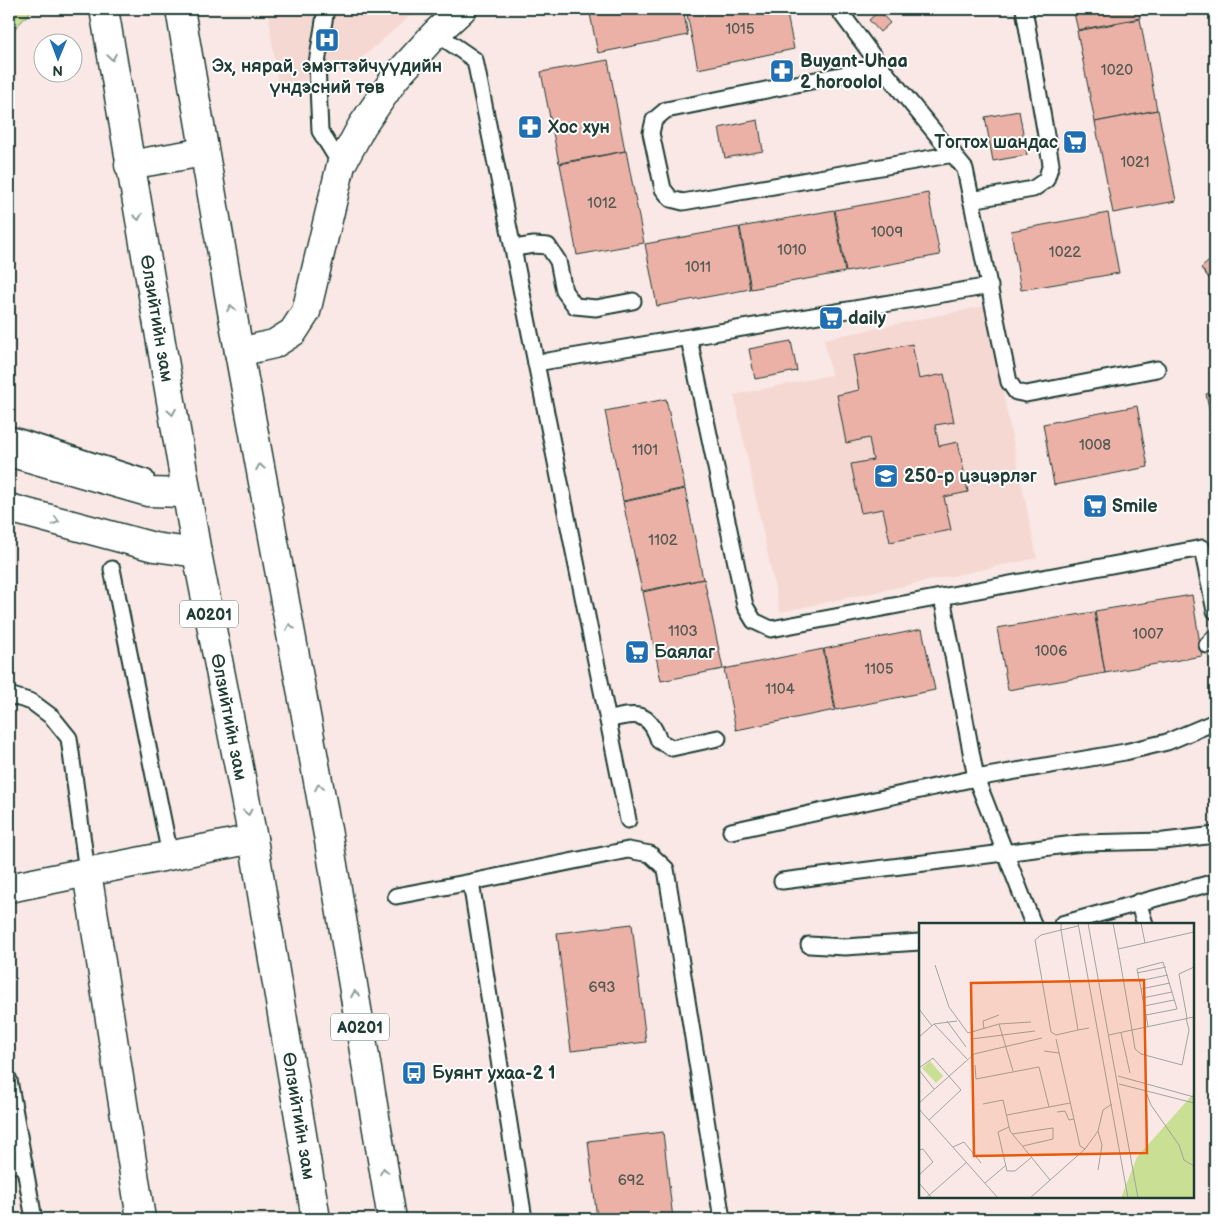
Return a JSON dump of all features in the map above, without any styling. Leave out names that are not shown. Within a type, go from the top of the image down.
[{"type":"main road","name":"Өлзийтийн зам","points":[[104,9],[186,493],[253,839],[316,1219]]},
{"type":"main road","name":"A0201","points":[[180,9],[239,352],[328,835],[392,1219]]},
{"type":"main road","points":[[239,352],[274,344],[293,332],[306,312],[342,165],[362,126],[395,78],[436,33],[462,9]]},
{"type":"main road","points":[[129,165],[204,152]]},
{"type":"main road","points":[[9,452],[148,492],[186,493]]},
{"type":"main road","points":[[9,508],[154,547],[197,553]]},
{"type":"main road","points":[[9,888],[253,839]]},
{"type":"main road","points":[[87,872],[141,1219]]},
{"type":"lane","points":[[326,9],[317,63],[320,130],[342,165]]},
{"type":"lane","points":[[838,9],[881,68],[965,169],[1010,382],[1016,392],[1026,394],[1157,369]]},
{"type":"lane","points":[[972,200],[1033,189],[1046,180],[1051,164],[1024,9]]},
{"type":"lane","points":[[436,33],[475,60],[628,820]]},
{"type":"lane","points":[[881,68],[666,110],[654,120],[651,133],[663,189],[671,199],[682,202],[954,154]]},
{"type":"lane","points":[[514,248],[534,244],[548,246],[558,261],[564,291],[575,306],[596,308],[633,301]]},
{"type":"lane","points":[[536,363],[689,339],[990,286]]},
{"type":"lane","points":[[689,339],[745,606],[754,621],[771,629],[1202,548],[1215,611]]},
{"type":"lane","points":[[9,434],[146,478]]},
{"type":"lane","points":[[112,569],[170,855]]},
{"type":"lane","points":[[942,597],[976,778],[1033,923]]},
{"type":"lane","points":[[9,695],[32,702],[52,717],[70,738],[87,872]]},
{"type":"lane","points":[[608,720],[629,714],[643,716],[654,727],[659,741],[672,748],[718,738]]},
{"type":"lane","points":[[732,831],[976,778],[1167,742],[1215,722]]},
{"type":"lane","points":[[782,881],[1082,843],[1164,841],[1215,835]]},
{"type":"lane","points":[[396,896],[628,850],[650,854],[666,870],[722,1219]]},
{"type":"lane","points":[[471,882],[524,1219]]},
{"type":"lane","points":[[1065,923],[1215,882]]},
{"type":"lane","points":[[1138,902],[1146,923]]},
{"type":"lane","points":[[809,945],[845,947],[919,942]]},
{"type":"lane","points":[[9,1080],[10,1099],[34,1219]]},
{"type":"lane","points":[[9,1166],[24,1163]]},
{"type":"shaded area","name":"Эх, нярай, эмэгтэйчүүдийн үндэсний төв","points":[[268,9],[418,9],[347,71],[278,86]]},
{"type":"shaded area","name":"250-р цэцэрлэг","points":[[985,306],[1037,558],[780,612],[734,395],[831,375],[824,339]]},
{"type":"green space","points":[[9,9],[33,9],[9,35]]},
{"type":"building","points":[[589,9],[683,9],[688,35],[598,53]]},
{"type":"building","points":[[686,9],[786,9],[794,49],[698,69]]},
{"type":"building","points":[[1073,9],[1138,9],[1140,18],[1078,30]]},
{"type":"building","points":[[879,11],[890,23],[880,32],[869,20]]},
{"type":"building","points":[[1140,19],[1157,110],[1095,122],[1077,31]]},
{"type":"building","points":[[608,60],[625,151],[559,163],[541,72]]},
{"type":"building","points":[[1158,110],[1176,201],[1113,213],[1095,122]]},
{"type":"building","points":[[1019,111],[1027,155],[993,161],[985,117]]},
{"type":"building","points":[[758,120],[763,151],[725,158],[719,128]]},
{"type":"building","points":[[626,151],[644,243],[577,255],[560,164]]},
{"type":"building","points":[[928,193],[940,255],[846,272],[835,210]]},
{"type":"building","points":[[834,210],[845,272],[751,289],[740,227]]},
{"type":"building","points":[[1108,213],[1119,273],[1021,290],[1011,231]]},
{"type":"building","points":[[739,227],[750,289],[657,306],[645,244]]},
{"type":"building","points":[[1215,256],[1215,286],[1201,268]]},
{"type":"building","points":[[791,341],[797,371],[755,379],[749,349]]},
{"type":"building","points":[[912,344],[919,379],[944,374],[954,422],[935,425],[939,446],[958,442],[968,492],[944,497],[951,530],[890,542],[883,509],[861,513],[851,464],[873,460],[869,438],[846,443],[837,395],[859,390],[853,356]]},
{"type":"building","points":[[1215,392],[1215,435],[1206,394]]},
{"type":"building","points":[[666,399],[685,488],[623,501],[605,411]]},
{"type":"building","points":[[1137,406],[1148,467],[1054,485],[1043,424]]},
{"type":"building","points":[[685,489],[703,579],[642,591],[623,502]]},
{"type":"building","points":[[704,579],[723,669],[661,681],[643,592]]},
{"type":"building","points":[[1192,595],[1202,656],[1105,673],[1095,611]]},
{"type":"building","points":[[1094,612],[1105,673],[1008,690],[997,628]]},
{"type":"building","points":[[922,629],[935,690],[836,710],[824,649]]},
{"type":"building","points":[[823,649],[835,710],[736,730],[724,669]]},
{"type":"building","points":[[632,924],[646,1042],[571,1051],[557,933]]},
{"type":"building","points":[[663,1132],[673,1219],[597,1219],[588,1141]]},
{"type":"place","name":"Эх, нярай, эмэгтэйчүүдийн үндэсний төв","points":[[327,40]]},
{"type":"place","name":"Buyant-Uhaa 2 horoolol","points":[[782,71]]},
{"type":"place","name":"Хос хун","points":[[530,127]]},
{"type":"place","name":"Тогтох шандас","points":[[1075,142]]},
{"type":"place","name":"daily","points":[[831,318]]},
{"type":"place","name":"250-р цэцэрлэг","points":[[886,476]]},
{"type":"place","name":"Smile","points":[[1095,506]]},
{"type":"place","name":"Баялаг","points":[[637,652]]},
{"type":"place","name":"Буянт ухаа-2 1","points":[[414,1073]]}]
